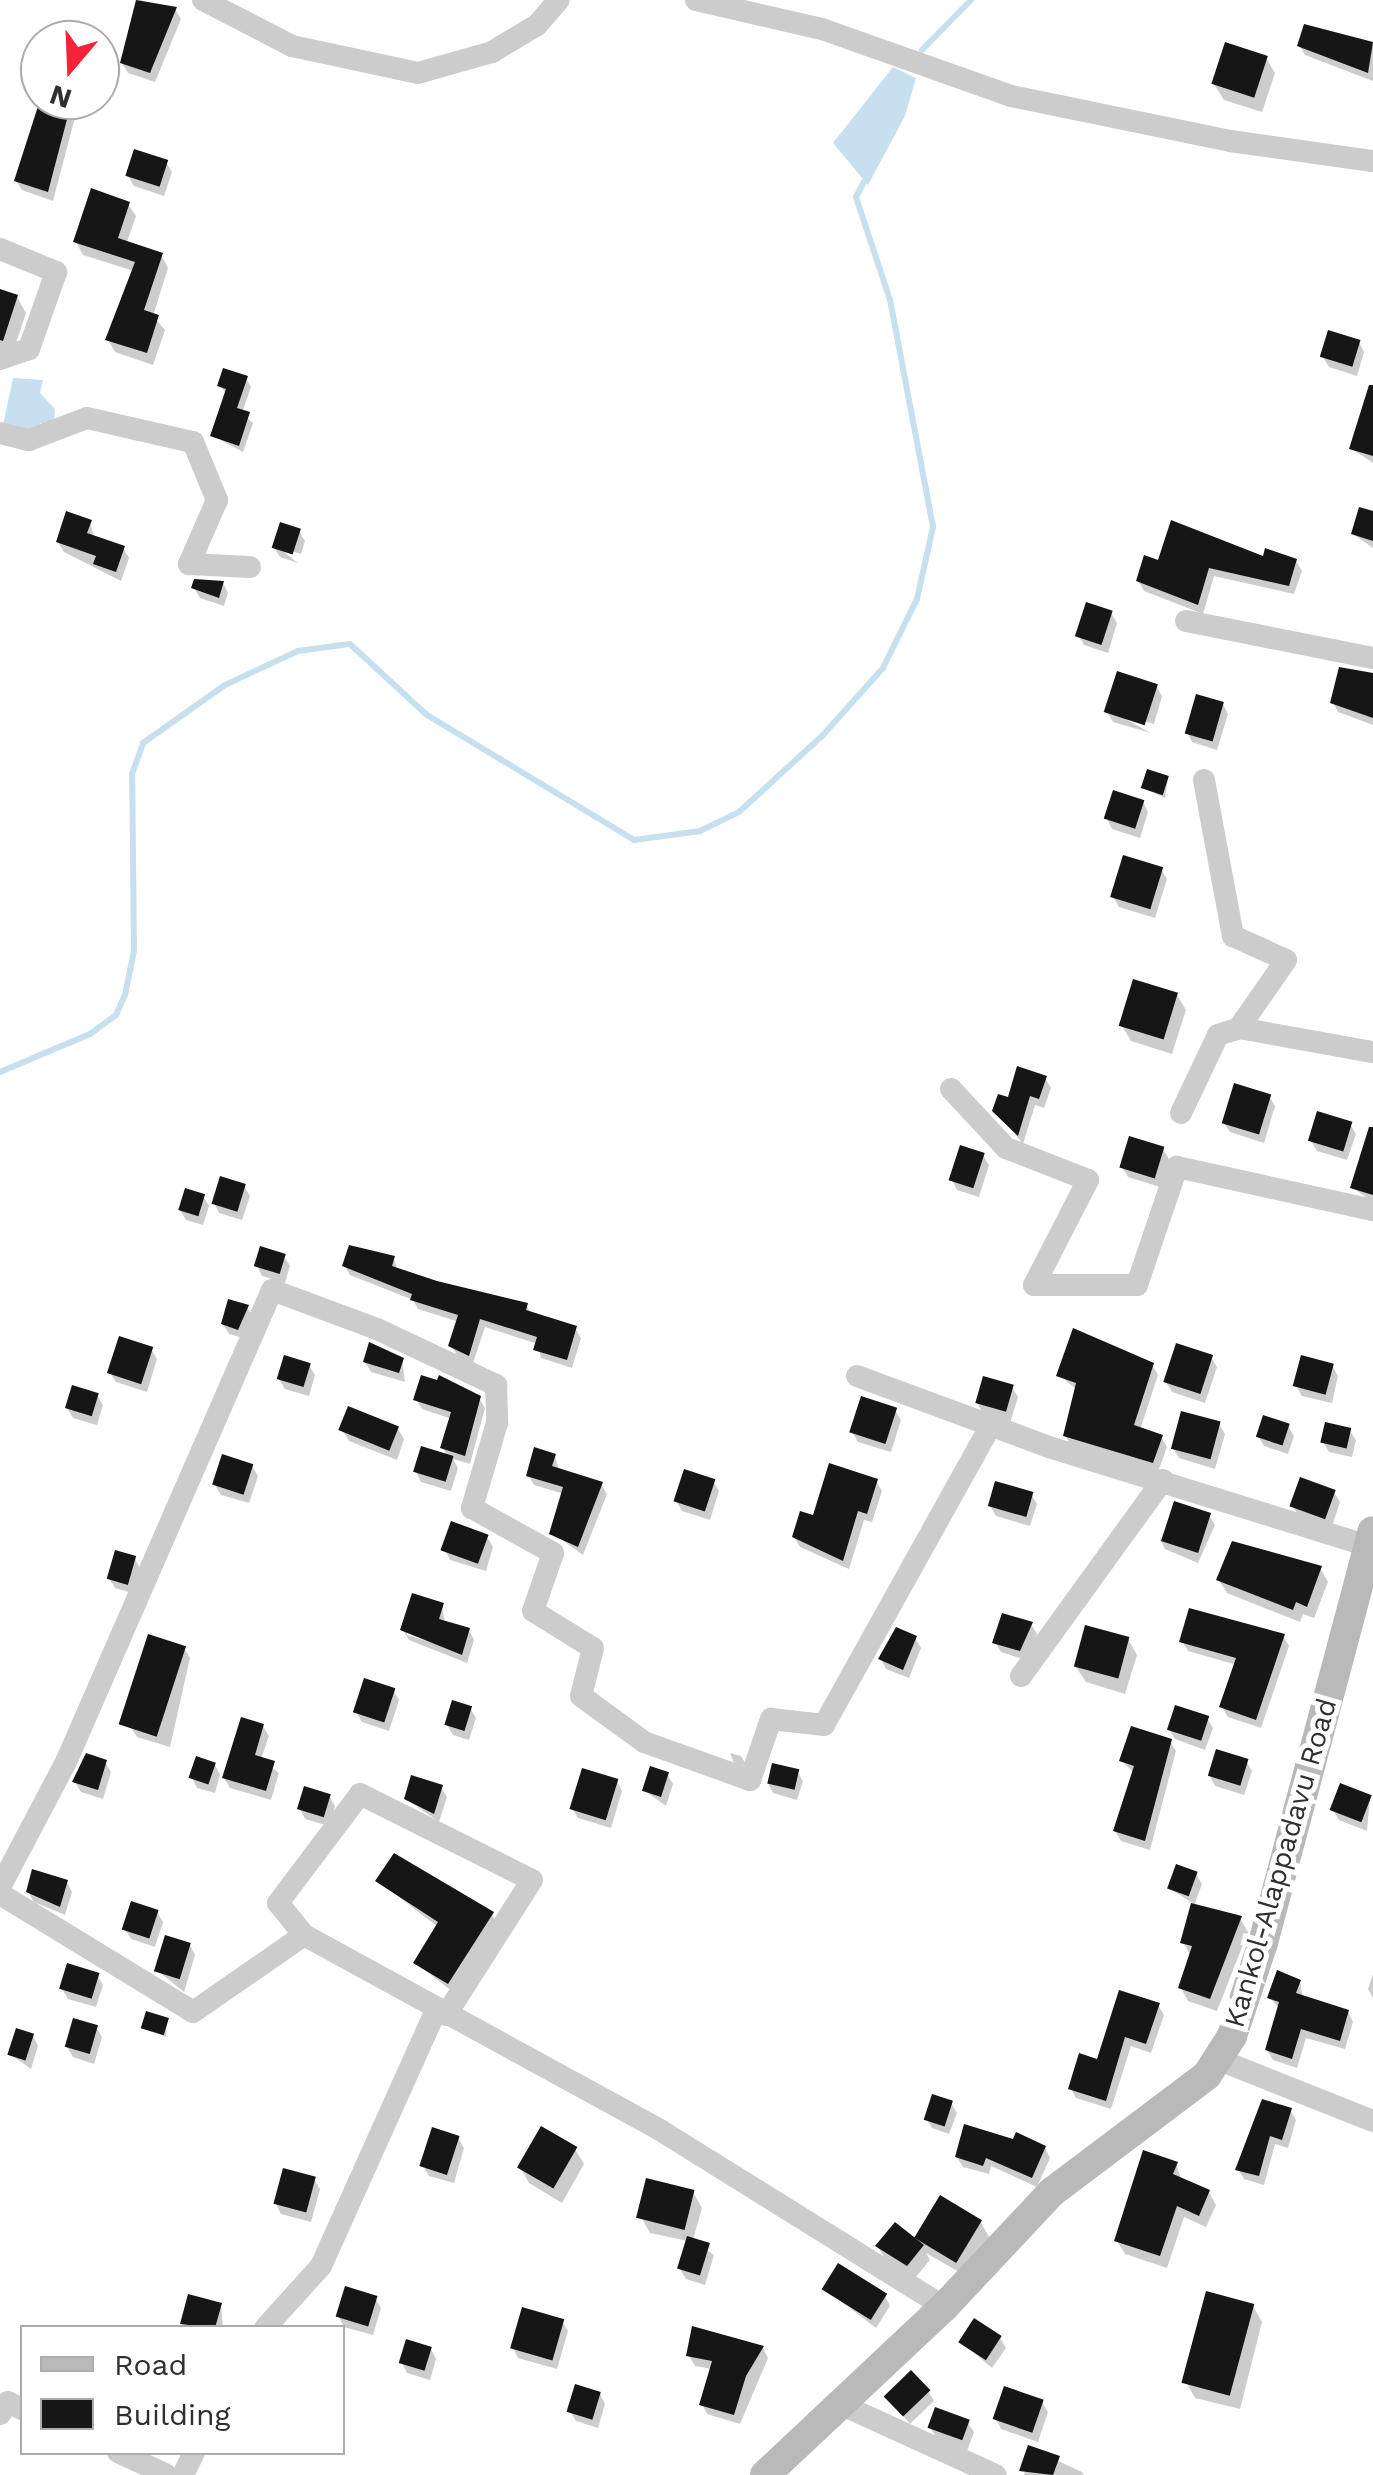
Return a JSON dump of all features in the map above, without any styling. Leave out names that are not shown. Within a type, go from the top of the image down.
[{"type":"main road","name":"Kankol-Alappadavu Road","points":[[766,2475],[944,2307],[1052,2192],[1164,2109],[1217,2058],[1263,1943],[1371,1539]]},
{"type":"street","points":[[203,0],[292,46],[418,73],[492,52],[537,25],[559,0]]},
{"type":"street","points":[[696,0],[822,29],[1011,96],[1230,142],[1362,159],[1373,173]]},
{"type":"street","points":[[0,248],[56,272],[30,349],[0,359]]},
{"type":"street","points":[[0,433],[29,440],[86,418],[194,442],[217,500],[189,564],[250,566]]},
{"type":"street","points":[[1186,621],[1373,658]]},
{"type":"street","points":[[1204,780],[1233,936],[1286,960],[1239,1028]]},
{"type":"street","points":[[1181,1113],[1218,1035],[1239,1028],[1373,1052]]},
{"type":"street","points":[[951,1089],[1006,1148],[1088,1180],[1034,1285],[1137,1284],[1178,1166],[1373,1210]]},
{"type":"street","points":[[304,1935],[193,2012],[0,1890],[66,1762],[272,1290],[377,1328],[496,1385],[497,1424],[472,1508],[553,1554],[534,1611],[594,1648],[580,1696],[644,1742],[750,1780],[771,1719],[824,1726],[990,1427]]},
{"type":"street","points":[[858,1376],[990,1427],[1371,1539]]},
{"type":"street","points":[[1021,1676],[1163,1480]]},
{"type":"street","points":[[269,2325],[321,2266],[441,2013],[532,1880],[360,1794],[278,1903],[304,1935],[441,2013],[660,2130],[944,2307]]},
{"type":"street","points":[[1217,2058],[1373,2121]]},
{"type":"street","points":[[0,2414],[8,2402],[20,2408]]},
{"type":"street","points":[[840,2404],[996,2475]]},
{"type":"street","points":[[124,2455],[167,2475]]},
{"type":"water","points":[[893,67],[916,78],[905,116],[868,185],[833,143]]},
{"type":"water","points":[[13,378],[43,380],[40,393],[55,409],[54,425],[40,423],[37,430],[3,425]]},
{"type":"building","points":[[136,0],[177,7],[150,73],[120,63]]},
{"type":"building","points":[[1304,24],[1373,42],[1368,73],[1297,46]]},
{"type":"building","points":[[1225,42],[1268,56],[1254,98],[1211,84]]},
{"type":"building","points":[[34,120],[67,120],[48,192],[14,181]]},
{"type":"building","points":[[134,149],[168,160],[160,187],[125,176]]},
{"type":"building","points":[[91,188],[130,202],[118,238],[163,253],[144,310],[159,315],[147,353],[105,340],[135,262],[73,242]]},
{"type":"building","points":[[0,289],[18,295],[3,341],[0,340]]},
{"type":"building","points":[[1328,330],[1361,340],[1352,367],[1320,357]]},
{"type":"building","points":[[223,368],[248,376],[237,408],[250,412],[239,446],[210,436],[226,389],[217,386]]},
{"type":"building","points":[[1369,385],[1373,385],[1373,456],[1349,449]]},
{"type":"building","points":[[1359,507],[1373,511],[1373,541],[1351,534]]},
{"type":"building","points":[[66,511],[92,520],[87,533],[125,546],[116,572],[93,564],[96,556],[56,542]]},
{"type":"building","points":[[1171,520],[1263,556],[1265,548],[1297,559],[1289,586],[1209,568],[1198,605],[1136,581],[1144,555],[1158,560]]},
{"type":"building","points":[[280,522],[301,529],[293,554],[272,548]]},
{"type":"building","points":[[194,579],[224,581],[219,598],[191,588]]},
{"type":"building","points":[[1086,602],[1113,611],[1102,645],[1075,636]]},
{"type":"building","points":[[1339,667],[1373,673],[1373,718],[1330,703]]},
{"type":"building","points":[[1117,671],[1158,684],[1145,725],[1104,712]]},
{"type":"building","points":[[1196,694],[1224,702],[1213,741],[1185,733]]},
{"type":"building","points":[[1147,769],[1169,776],[1163,795],[1141,788]]},
{"type":"building","points":[[1113,790],[1144,800],[1135,829],[1104,819]]},
{"type":"building","points":[[1123,855],[1163,867],[1150,909],[1110,897]]},
{"type":"building","points":[[1133,979],[1178,993],[1164,1040],[1119,1026]]},
{"type":"building","points":[[1017,1066],[1047,1076],[1039,1099],[1030,1096],[1018,1136],[992,1111],[998,1094],[1008,1097]]},
{"type":"building","points":[[1234,1083],[1271,1094],[1259,1135],[1222,1123]]},
{"type":"building","points":[[1317,1111],[1352,1122],[1343,1151],[1308,1141]]},
{"type":"building","points":[[1369,1127],[1373,1127],[1373,1195],[1350,1188]]},
{"type":"building","points":[[1129,1136],[1164,1147],[1155,1178],[1119,1168]]},
{"type":"building","points":[[960,1145],[985,1153],[973,1188],[949,1180]]},
{"type":"building","points":[[220,1176],[246,1184],[237,1212],[212,1204]]},
{"type":"building","points":[[185,1188],[205,1194],[198,1216],[178,1210]]},
{"type":"building","points":[[349,1245],[395,1256],[392,1266],[528,1303],[526,1310],[577,1326],[567,1360],[533,1350],[537,1337],[480,1319],[469,1356],[448,1346],[458,1315],[410,1300],[412,1294],[342,1266]]},
{"type":"building","points":[[260,1246],[286,1254],[280,1274],[254,1266]]},
{"type":"building","points":[[228,1299],[249,1305],[238,1330],[221,1324]]},
{"type":"building","points":[[1073,1328],[1154,1363],[1134,1425],[1163,1435],[1153,1463],[1063,1436],[1076,1383],[1056,1376]]},
{"type":"building","points":[[119,1336],[153,1347],[141,1384],[107,1373]]},
{"type":"building","points":[[369,1342],[404,1358],[399,1373],[363,1362]]},
{"type":"building","points":[[1176,1343],[1213,1355],[1200,1394],[1163,1382]]},
{"type":"building","points":[[284,1355],[311,1363],[303,1387],[277,1379]]},
{"type":"building","points":[[1301,1355],[1334,1364],[1326,1395],[1293,1386]]},
{"type":"building","points":[[421,1375],[437,1380],[439,1375],[481,1396],[465,1456],[440,1448],[451,1412],[413,1400]]},
{"type":"building","points":[[983,1376],[1014,1385],[1006,1412],[975,1403]]},
{"type":"building","points":[[72,1385],[99,1393],[92,1416],[65,1408]]},
{"type":"building","points":[[861,1396],[897,1408],[885,1444],[849,1432]]},
{"type":"building","points":[[348,1406],[399,1427],[389,1451],[338,1430]]},
{"type":"building","points":[[1181,1411],[1221,1422],[1211,1459],[1171,1449]]},
{"type":"building","points":[[1263,1415],[1290,1424],[1283,1446],[1256,1437]]},
{"type":"building","points":[[1325,1422],[1351,1428],[1347,1449],[1320,1442]]},
{"type":"building","points":[[421,1446],[454,1456],[446,1482],[413,1472]]},
{"type":"building","points":[[534,1447],[556,1454],[552,1466],[603,1482],[578,1547],[549,1534],[563,1487],[526,1476]]},
{"type":"building","points":[[222,1454],[253,1464],[243,1495],[212,1484]]},
{"type":"building","points":[[829,1463],[878,1479],[867,1514],[858,1511],[843,1561],[792,1537],[800,1511],[813,1515]]},
{"type":"building","points":[[684,1469],[715,1479],[705,1512],[673,1501]]},
{"type":"building","points":[[1300,1477],[1336,1490],[1325,1519],[1289,1506]]},
{"type":"building","points":[[995,1481],[1033,1492],[1026,1517],[988,1506]]},
{"type":"building","points":[[1174,1501],[1211,1513],[1198,1553],[1161,1541]]},
{"type":"building","points":[[451,1521],[489,1535],[478,1564],[440,1550]]},
{"type":"building","points":[[1232,1541],[1322,1566],[1307,1607],[1296,1602],[1293,1610],[1216,1580]]},
{"type":"building","points":[[115,1550],[136,1556],[128,1585],[107,1579]]},
{"type":"building","points":[[412,1593],[444,1603],[439,1619],[470,1628],[462,1655],[400,1630]]},
{"type":"building","points":[[1189,1608],[1285,1634],[1256,1720],[1219,1707],[1236,1658],[1179,1642]]},
{"type":"building","points":[[1002,1613],[1033,1622],[1020,1651],[992,1643]]},
{"type":"building","points":[[1085,1625],[1129,1637],[1118,1678],[1074,1667]]},
{"type":"building","points":[[896,1627],[917,1636],[903,1670],[878,1659]]},
{"type":"building","points":[[148,1634],[186,1646],[157,1737],[119,1724]]},
{"type":"building","points":[[364,1678],[395,1688],[384,1722],[353,1712]]},
{"type":"building","points":[[452,1700],[472,1706],[464,1731],[444,1725]]},
{"type":"building","points":[[1175,1705],[1209,1716],[1201,1741],[1167,1730]]},
{"type":"building","points":[[241,1717],[264,1724],[255,1755],[275,1761],[266,1791],[222,1778]]},
{"type":"building","points":[[1131,1726],[1172,1739],[1145,1841],[1113,1831],[1134,1766],[1119,1761]]},
{"type":"building","points":[[1216,1749],[1249,1759],[1240,1786],[1208,1776]]},
{"type":"building","points":[[86,1753],[107,1760],[98,1790],[72,1782]]},
{"type":"building","points":[[196,1756],[216,1763],[208,1785],[189,1778]]},
{"type":"building","points":[[772,1763],[799,1769],[795,1790],[767,1783]]},
{"type":"building","points":[[650,1766],[669,1772],[661,1797],[642,1791]]},
{"type":"building","points":[[582,1768],[618,1779],[606,1820],[569,1809]]},
{"type":"building","points":[[411,1775],[443,1785],[434,1814],[404,1799]]},
{"type":"building","points":[[1340,1783],[1372,1795],[1361,1822],[1330,1810]]},
{"type":"building","points":[[304,1786],[331,1794],[324,1817],[297,1809]]},
{"type":"building","points":[[394,1853],[494,1912],[448,1984],[413,1963],[438,1922],[375,1881]]},
{"type":"building","points":[[1176,1864],[1198,1872],[1189,1896],[1167,1888]]},
{"type":"building","points":[[32,1869],[68,1880],[60,1907],[26,1892]]},
{"type":"building","points":[[131,1901],[159,1910],[149,1938],[122,1930]]},
{"type":"building","points":[[1191,1903],[1242,1916],[1210,1999],[1178,1988],[1192,1946],[1180,1943]]},
{"type":"building","points":[[165,1935],[191,1943],[180,1979],[154,1971]]},
{"type":"building","points":[[67,1963],[100,1973],[92,1999],[59,1989]]},
{"type":"building","points":[[1277,1970],[1301,1980],[1296,1993],[1349,2010],[1340,2041],[1301,2029],[1292,2059],[1265,2050],[1279,2002],[1267,1998]]},
{"type":"building","points":[[1119,1990],[1160,2003],[1146,2044],[1125,2037],[1106,2101],[1068,2089],[1079,2053],[1097,2059]]},
{"type":"building","points":[[146,2011],[169,2018],[164,2035],[141,2028]]},
{"type":"building","points":[[73,2018],[98,2025],[90,2054],[65,2047]]},
{"type":"building","points":[[16,2028],[34,2034],[25,2061],[7,2055]]},
{"type":"building","points":[[932,2094],[953,2101],[945,2126],[924,2120]]},
{"type":"building","points":[[1262,2099],[1292,2108],[1282,2140],[1270,2136],[1259,2176],[1235,2170]]},
{"type":"building","points":[[964,2124],[1013,2139],[1016,2132],[1046,2146],[1032,2178],[986,2158],[983,2166],[955,2157]]},
{"type":"building","points":[[541,2126],[577,2147],[553,2189],[517,2168]]},
{"type":"building","points":[[432,2127],[460,2136],[447,2175],[419,2166]]},
{"type":"building","points":[[1143,2150],[1178,2162],[1173,2174],[1210,2190],[1199,2216],[1177,2206],[1160,2256],[1114,2241]]},
{"type":"building","points":[[283,2168],[316,2177],[306,2213],[273,2204]]},
{"type":"building","points":[[646,2178],[695,2190],[685,2230],[636,2218]]},
{"type":"building","points":[[940,2195],[982,2220],[956,2263],[914,2238]]},
{"type":"building","points":[[895,2222],[924,2245],[907,2266],[875,2246]]},
{"type":"building","points":[[687,2236],[710,2243],[700,2276],[677,2269]]},
{"type":"building","points":[[838,2263],[887,2294],[871,2320],[822,2289]]},
{"type":"building","points":[[345,2286],[378,2296],[368,2327],[336,2317]]},
{"type":"building","points":[[1206,2291],[1254,2304],[1230,2396],[1181,2383]]},
{"type":"building","points":[[188,2294],[222,2303],[216,2325],[180,2324]]},
{"type":"building","points":[[522,2307],[564,2319],[552,2360],[510,2348]]},
{"type":"building","points":[[974,2318],[1002,2336],[986,2360],[958,2342]]},
{"type":"building","points":[[692,2326],[764,2346],[746,2376],[734,2415],[699,2405],[712,2361],[686,2356]]},
{"type":"building","points":[[406,2339],[432,2347],[425,2371],[399,2363]]},
{"type":"building","points":[[911,2370],[930,2390],[903,2417],[884,2396]]},
{"type":"building","points":[[575,2384],[601,2392],[592,2420],[567,2412]]},
{"type":"building","points":[[1004,2386],[1044,2400],[1032,2433],[993,2419]]},
{"type":"building","points":[[935,2407],[970,2420],[962,2440],[927,2428]]},
{"type":"building","points":[[1028,2445],[1060,2456],[1053,2475],[1019,2471]]},
{"type":"waterway","points":[[922,50],[971,0]]},
{"type":"waterway","points":[[0,1072],[90,1034],[116,1015],[125,995],[134,951],[132,774],[143,743],[225,685],[298,651],[350,644],[427,715],[634,840],[700,831],[739,812],[823,735],[883,668],[917,599],[933,527],[890,300],[856,197],[867,176]]}]
